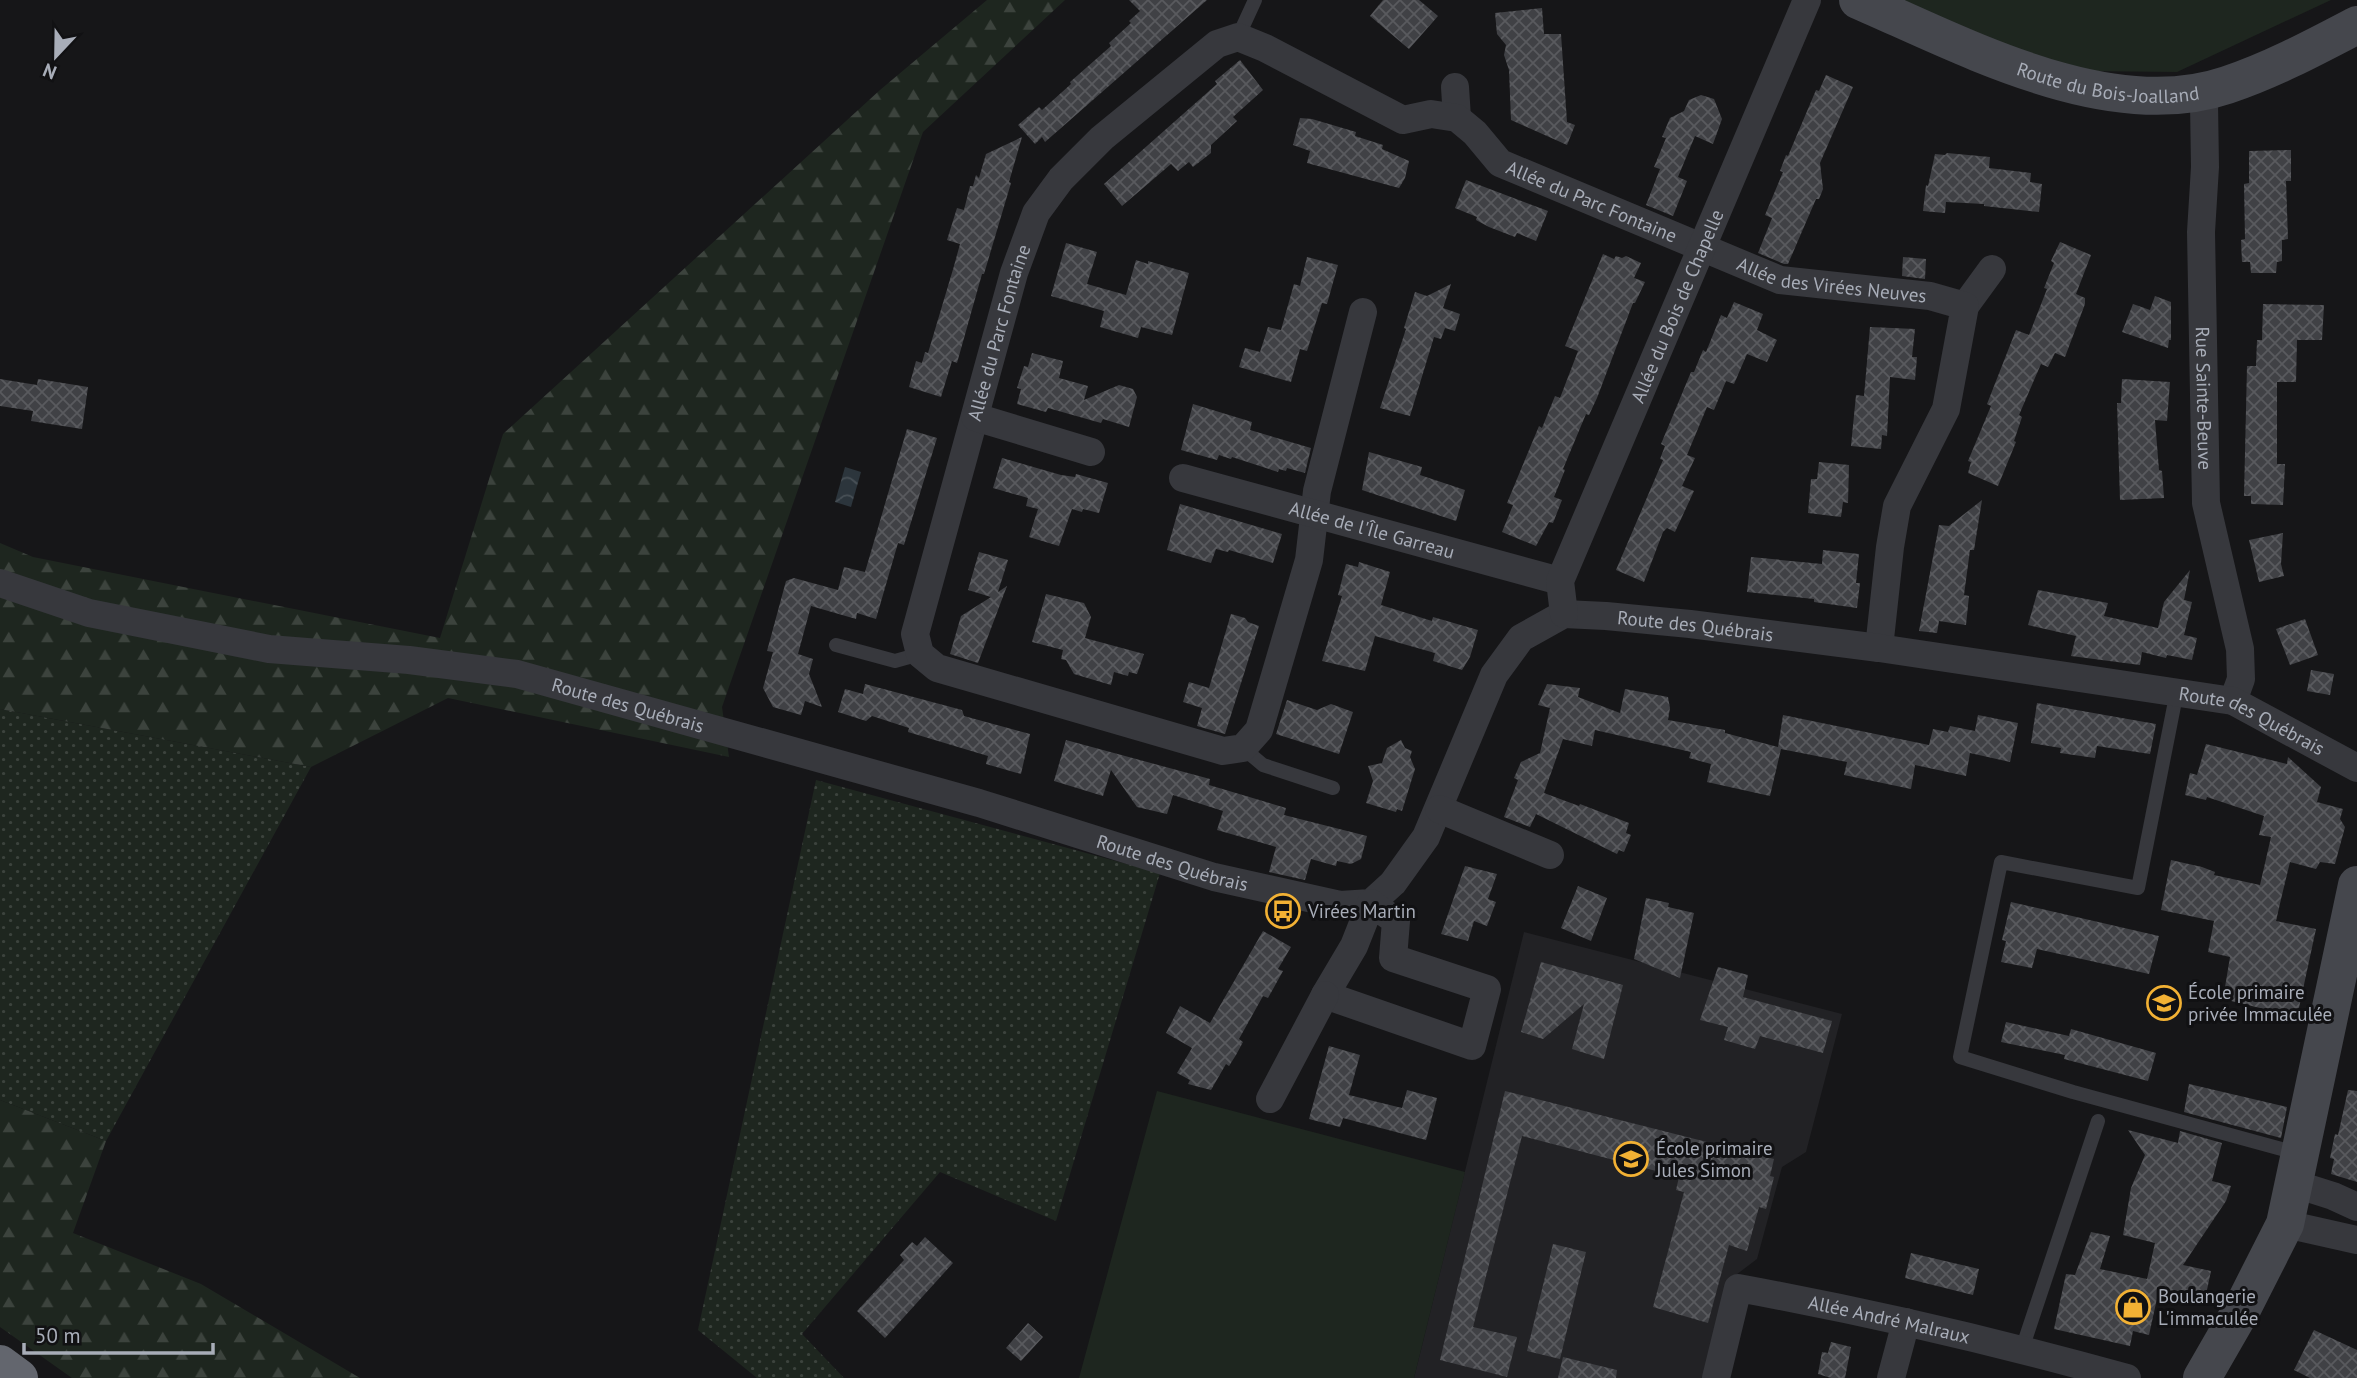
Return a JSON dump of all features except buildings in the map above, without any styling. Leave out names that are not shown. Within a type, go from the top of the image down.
[{"type":"highway","points":[[0,1364],[19,1378]]},
{"type":"street","name":"Allée du Bois de Chapelle","points":[[1560,581],[1703,250],[1807,0]]},
{"type":"street","name":"Route du Bois-Joalland","points":[[1858,0],[1984,54],[2065,82],[2115,94],[2152,97],[2226,86],[2357,25]]},
{"type":"street","points":[[1238,37],[1265,48],[1403,120],[1431,114],[1457,118],[1455,87]]},
{"type":"street","name":"Allée du Parc Fontaine","points":[[920,654],[915,634],[1014,273],[1036,213],[1061,178],[1102,138],[1217,44],[1238,37]]},
{"type":"street","name":"Rue Sainte-Beuve","points":[[2198,92],[2204,103],[2205,167],[2201,232],[2206,503],[2240,649],[2241,679],[2233,701]]},
{"type":"street","name":"Allée du Parc Fontaine","points":[[1457,118],[1475,133],[1500,163],[1703,250]]},
{"type":"street","name":"Allée des Virées Neuves","points":[[1703,250],[1780,280],[1930,296],[1965,306]]},
{"type":"street","points":[[1879,648],[1897,506],[1946,409],[1965,306],[1992,269]]},
{"type":"street","points":[[920,654],[937,668],[1223,751],[1243,748],[1259,730],[1309,560],[1317,491],[1363,312]]},
{"type":"street","points":[[975,417],[1091,452]]},
{"type":"street","name":"Allée de l'Île Garreau","points":[[1183,478],[1560,581]]},
{"type":"street","points":[[1270,1099],[1354,946],[1371,903],[1393,883],[1426,836],[1494,675],[1521,638],[1564,614],[1560,581]]},
{"type":"street","name":"Route des Québrais","points":[[0,583],[89,613],[269,649],[409,660],[517,674],[979,803],[1214,877],[1340,905],[1371,903]]},
{"type":"street","name":"Route des Québrais","points":[[1564,614],[1606,615],[1879,648],[2233,701],[2357,768]]},
{"type":"street","points":[[1439,809],[1550,855]]},
{"type":"street","points":[[2202,1378],[2244,1306],[2285,1224],[2357,886]]},
{"type":"street","points":[[1371,903],[1395,921],[1393,958]]},
{"type":"street","points":[[1325,995],[1472,1046],[1487,989],[1354,946]]},
{"type":"street","points":[[2298,1169],[2333,1196],[2357,1207]]},
{"type":"street","points":[[2285,1224],[2357,1240]]},
{"type":"street","name":"Allée André Malraux","points":[[1716,1378],[1738,1288],[1906,1322],[2022,1349],[2127,1378]]},
{"type":"street","points":[[1891,1378],[1906,1322]]},
{"type":"lane","points":[[1238,37],[1255,0]]},
{"type":"lane","points":[[836,645],[895,661],[920,654]]},
{"type":"lane","points":[[2177,691],[2138,888],[2001,862],[1960,1057],[2074,1092],[2298,1169]]},
{"type":"lane","points":[[1243,748],[1263,765],[1333,788]]},
{"type":"lane","points":[[2022,1349],[2098,1121]]},
{"type":"shaded area","name":"École primaire Jules Simon","points":[[1524,932],[1842,1014],[1806,1152],[1782,1167],[1757,1259],[1728,1281],[1706,1378],[1414,1378]]},
{"type":"green space","points":[[987,0],[1065,0],[923,132],[722,707],[729,757],[448,698],[311,767],[0,709],[0,543],[33,557],[440,638],[503,434],[880,90]]},
{"type":"green space","points":[[1882,0],[2331,0],[2177,72],[2079,71]]},
{"type":"green space","points":[[0,709],[311,767],[106,1141],[0,1100]]},
{"type":"green space","points":[[816,780],[1160,873],[1056,1221],[940,1172],[802,1334],[844,1378],[757,1378],[698,1330]]},
{"type":"green space","points":[[1157,1091],[1465,1172],[1414,1378],[1079,1378]]},
{"type":"green space","points":[[0,1100],[106,1141],[73,1233],[201,1284],[360,1378],[72,1378],[0,1327]]},
{"type":"water","points":[[845,467],[861,472],[851,507],[835,502]]},
{"type":"place","name":"Virées Martin","points":[[1283,911]]},
{"type":"place","name":"École primaire privée Immaculée","points":[[2164,1003]]},
{"type":"place","name":"École primaire Jules Simon","points":[[1631,1159]]},
{"type":"place","name":"Boulangerie L'immaculée","points":[[2133,1307]]}]
